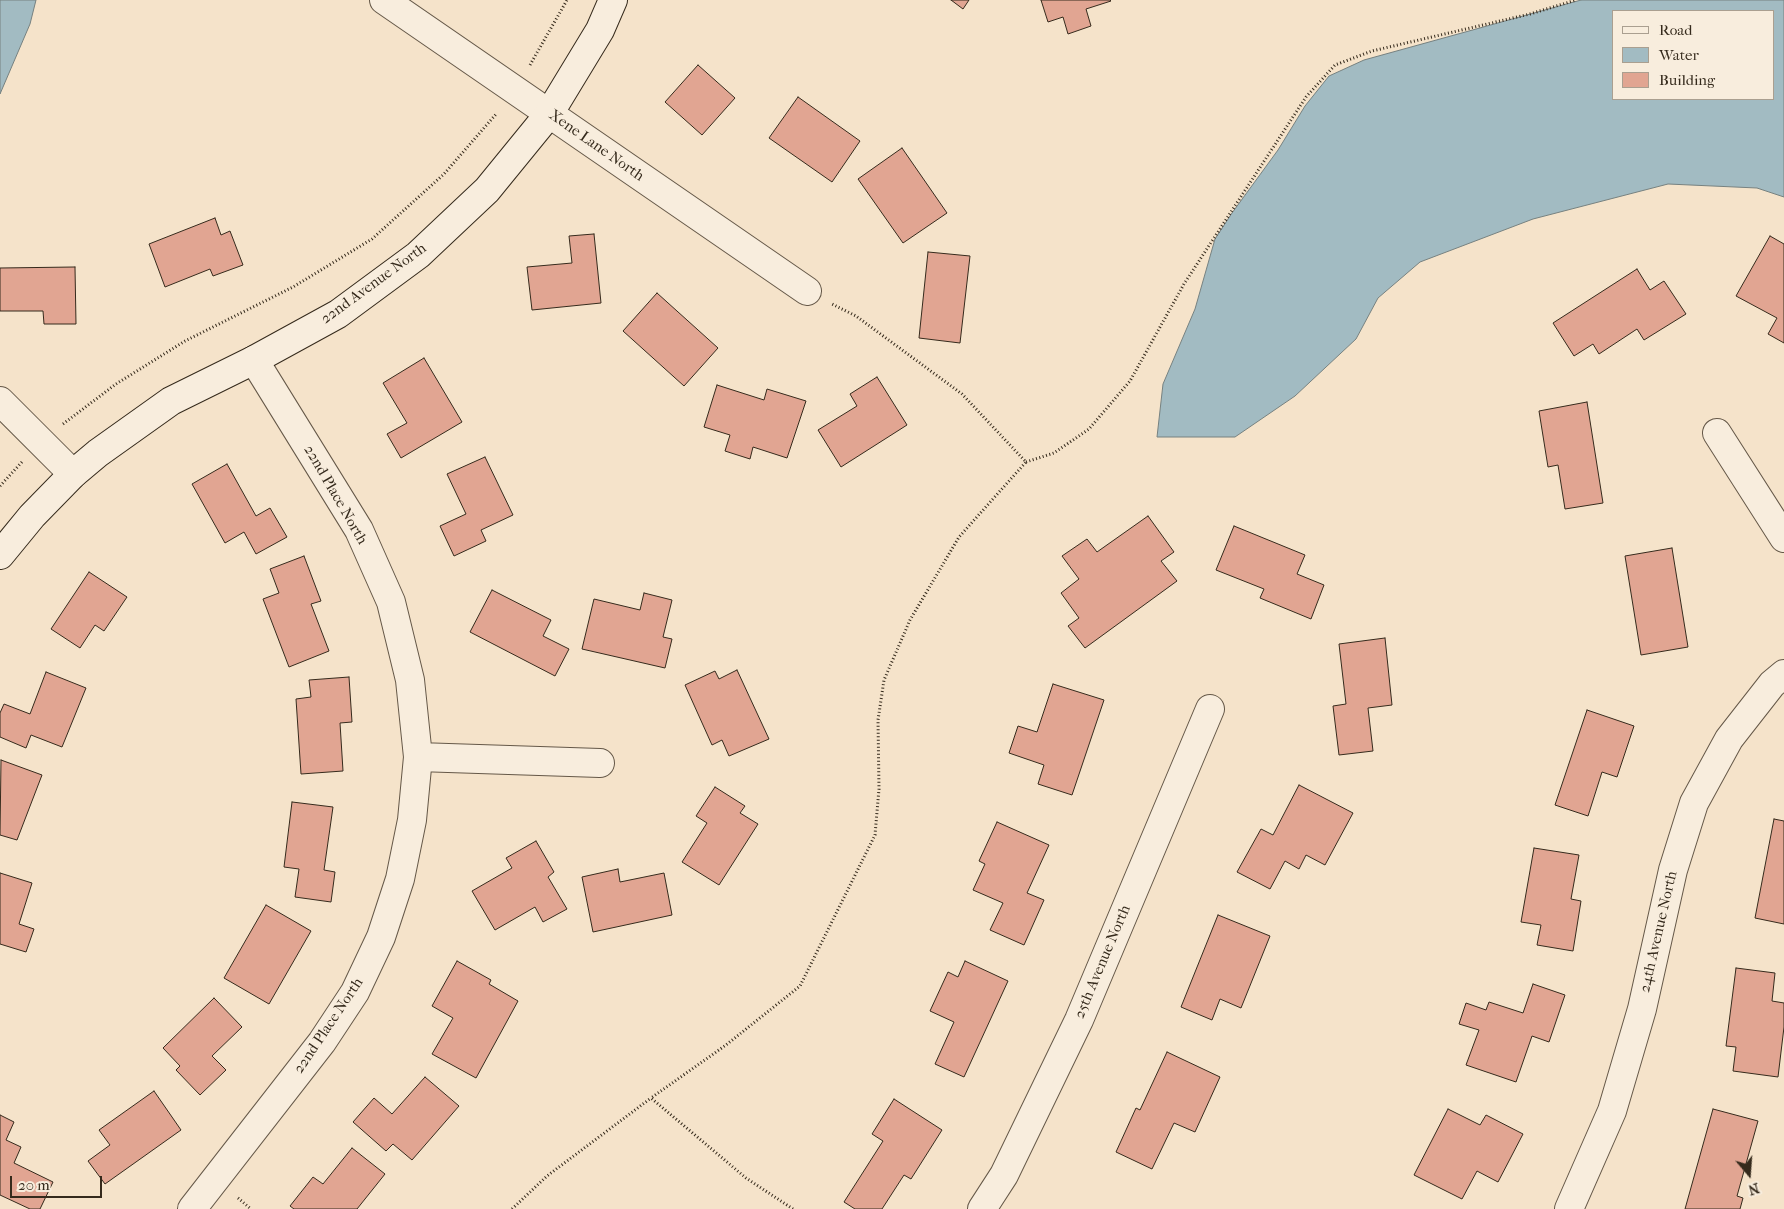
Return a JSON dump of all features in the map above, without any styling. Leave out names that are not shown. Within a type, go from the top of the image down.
[{"type":"street","name":"Xene Lane North","points":[[384,0],[807,291]]},
{"type":"street","name":"22nd Avenue North","points":[[0,555],[32,516],[73,474],[98,453],[171,400],[254,360],[338,314],[418,255],[486,190],[549,114],[600,30],[613,0]]},
{"type":"street","name":"22nd Place North","points":[[192,1209],[322,1042],[355,992],[381,937],[400,880],[412,820],[418,757],[410,680],[391,602],[359,530],[254,360]]},
{"type":"street","points":[[0,401],[73,474]]},
{"type":"street","points":[[1717,433],[1784,538]]},
{"type":"street","name":"24th Avenue North","points":[[1569,1209],[1614,1102],[1642,1008],[1673,870],[1694,803],[1729,739],[1772,684],[1784,674]]},
{"type":"street","name":"25th Avenue North","points":[[982,1209],[1004,1175],[1079,1020],[1210,708]]},
{"type":"street","points":[[418,757],[600,763]]},
{"type":"path","points":[[530,64],[567,0]]},
{"type":"path","points":[[512,1209],[547,1176],[650,1098],[726,1045],[800,986],[875,835],[879,789],[878,720],[884,680],[910,620],[959,537],[1026,462],[1054,453],[1089,429],[1130,381],[1184,284],[1306,97],[1335,65],[1372,51],[1530,14],[1576,0]]},
{"type":"path","points":[[66,421],[116,384],[185,341],[293,287],[372,238],[444,174],[498,112]]},
{"type":"path","points":[[807,291],[856,316],[962,394],[1026,462]]},
{"type":"path","points":[[0,486],[24,460]]},
{"type":"path","points":[[650,1098],[746,1178],[793,1209]]},
{"type":"water","points":[[0,0],[36,0],[30,24],[0,94]]},
{"type":"water","points":[[1581,0],[1784,0],[1784,197],[1757,188],[1668,184],[1533,219],[1420,262],[1378,298],[1356,339],[1295,396],[1235,437],[1157,437],[1163,384],[1195,309],[1215,239],[1278,150],[1305,106],[1329,76],[1364,60]]},
{"type":"building","points":[[951,0],[969,0],[963,9]]},
{"type":"building","points":[[1041,0],[1111,1],[1086,9],[1091,26],[1068,34],[1063,17],[1048,22]]},
{"type":"building","points":[[698,65],[735,98],[702,135],[665,102]]},
{"type":"building","points":[[798,97],[860,141],[832,182],[769,138]]},
{"type":"building","points":[[902,148],[947,213],[903,243],[858,179]]},
{"type":"building","points":[[215,218],[221,235],[230,231],[243,265],[213,276],[210,269],[165,287],[149,244]]},
{"type":"building","points":[[594,234],[601,303],[532,310],[527,267],[572,263],[569,236]]},
{"type":"building","points":[[1770,236],[1784,244],[1784,343],[1768,334],[1777,318],[1736,296]]},
{"type":"building","points":[[928,252],[970,256],[960,343],[919,338]]},
{"type":"building","points":[[75,267],[76,324],[44,324],[43,311],[0,311],[0,268]]},
{"type":"building","points":[[1637,269],[1650,290],[1664,281],[1686,314],[1644,340],[1637,329],[1599,354],[1593,344],[1574,356],[1553,323]]},
{"type":"building","points":[[657,293],[718,348],[684,386],[623,331]]},
{"type":"building","points":[[424,358],[462,422],[401,458],[387,434],[407,423],[383,383]]},
{"type":"building","points":[[877,377],[907,425],[841,467],[818,430],[857,406],[850,394]]},
{"type":"building","points":[[717,385],[764,400],[767,389],[806,401],[787,458],[753,447],[750,459],[725,451],[730,435],[704,427]]},
{"type":"building","points":[[1587,402],[1603,503],[1565,509],[1558,465],[1548,467],[1539,411]]},
{"type":"building","points":[[485,457],[513,515],[481,530],[486,541],[454,556],[440,526],[466,514],[447,474]]},
{"type":"building","points":[[227,464],[256,516],[270,508],[287,537],[256,554],[244,532],[225,543],[192,484]]},
{"type":"building","points":[[1148,516],[1174,552],[1161,561],[1177,581],[1085,648],[1068,626],[1079,618],[1061,593],[1079,579],[1062,556],[1087,539],[1097,552]]},
{"type":"building","points":[[1234,526],[1305,555],[1297,574],[1324,585],[1311,619],[1260,598],[1264,589],[1216,570]]},
{"type":"building","points":[[1672,548],[1688,647],[1641,655],[1625,556]]},
{"type":"building","points":[[304,556],[321,601],[311,604],[329,651],[289,667],[263,599],[279,593],[270,569]]},
{"type":"building","points":[[89,572],[127,597],[104,631],[95,625],[80,648],[51,629]]},
{"type":"building","points":[[492,590],[551,620],[543,636],[569,649],[555,676],[470,632]]},
{"type":"building","points":[[644,593],[672,600],[663,637],[672,639],[665,668],[582,649],[594,599],[640,610]]},
{"type":"building","points":[[1385,638],[1392,705],[1368,708],[1373,751],[1339,755],[1333,706],[1346,704],[1339,644]]},
{"type":"building","points":[[737,670],[769,739],[729,756],[722,740],[712,745],[685,685],[715,671],[719,679]]},
{"type":"building","points":[[46,672],[86,688],[62,747],[31,735],[26,748],[0,737],[0,713],[4,704],[30,714]]},
{"type":"building","points":[[349,677],[352,722],[340,723],[343,771],[301,774],[296,699],[311,697],[309,680]]},
{"type":"building","points":[[1053,684],[1104,700],[1072,795],[1038,784],[1044,765],[1009,753],[1018,726],[1037,732]]},
{"type":"building","points":[[1587,710],[1634,726],[1617,777],[1602,772],[1588,816],[1555,805]]},
{"type":"building","points":[[1,760],[42,775],[17,840],[0,835]]},
{"type":"building","points":[[1299,785],[1353,813],[1325,865],[1306,855],[1299,869],[1285,861],[1270,889],[1237,872],[1261,829],[1273,835]]},
{"type":"building","points":[[715,787],[745,806],[740,813],[758,824],[719,885],[682,862],[707,823],[696,816]]},
{"type":"building","points":[[292,802],[333,807],[324,870],[335,872],[331,902],[295,897],[299,869],[284,867]]},
{"type":"building","points":[[1774,819],[1784,821],[1784,924],[1755,918]]},
{"type":"building","points":[[997,822],[1049,845],[1027,893],[1044,900],[1024,945],[990,930],[1003,903],[973,890],[985,864],[979,861]]},
{"type":"building","points":[[536,841],[554,872],[548,877],[567,909],[543,922],[535,907],[495,930],[472,891],[512,868],[506,858]]},
{"type":"building","points":[[1534,848],[1579,855],[1571,899],[1581,901],[1573,951],[1537,945],[1541,925],[1521,922]]},
{"type":"building","points":[[618,869],[620,882],[664,873],[672,915],[593,932],[582,877]]},
{"type":"building","points":[[0,873],[32,883],[19,924],[34,929],[26,952],[0,944]]},
{"type":"building","points":[[266,905],[311,931],[269,1004],[224,978]]},
{"type":"building","points":[[1218,915],[1270,936],[1241,1008],[1220,999],[1212,1020],[1181,1007]]},
{"type":"building","points":[[457,961],[491,980],[489,984],[518,1001],[476,1078],[432,1054],[453,1018],[432,1006]]},
{"type":"building","points":[[965,961],[1008,981],[964,1077],[935,1064],[954,1022],[930,1011],[948,972],[958,977]]},
{"type":"building","points":[[1736,968],[1775,973],[1772,1001],[1784,1003],[1784,1027],[1778,1077],[1733,1071],[1736,1047],[1726,1046]]},
{"type":"building","points":[[1533,984],[1565,995],[1549,1042],[1532,1036],[1516,1082],[1466,1065],[1479,1030],[1459,1024],[1466,1003],[1486,1010],[1489,1002],[1523,1013]]},
{"type":"building","points":[[214,998],[242,1027],[212,1056],[226,1070],[200,1095],[176,1070],[180,1066],[163,1048]]},
{"type":"building","points":[[1167,1052],[1220,1077],[1195,1132],[1174,1123],[1152,1169],[1116,1152],[1136,1108],[1140,1110]]},
{"type":"building","points":[[425,1077],[459,1106],[412,1160],[393,1144],[386,1151],[353,1122],[374,1098],[392,1114]]},
{"type":"building","points":[[154,1091],[181,1130],[105,1184],[88,1161],[110,1145],[99,1130]]},
{"type":"building","points":[[894,1099],[942,1130],[911,1179],[904,1175],[882,1209],[855,1209],[844,1202],[883,1141],[872,1134]]},
{"type":"building","points":[[1448,1109],[1480,1125],[1486,1115],[1523,1134],[1498,1182],[1477,1171],[1462,1199],[1414,1175]]},
{"type":"building","points":[[1713,1109],[1758,1121],[1737,1196],[1743,1198],[1740,1209],[1685,1209]]},
{"type":"building","points":[[0,1115],[14,1122],[6,1140],[21,1147],[14,1163],[53,1182],[40,1209],[30,1209],[0,1195]]},
{"type":"building","points":[[352,1148],[385,1174],[357,1209],[294,1209],[290,1206],[313,1177],[323,1184]]}]
